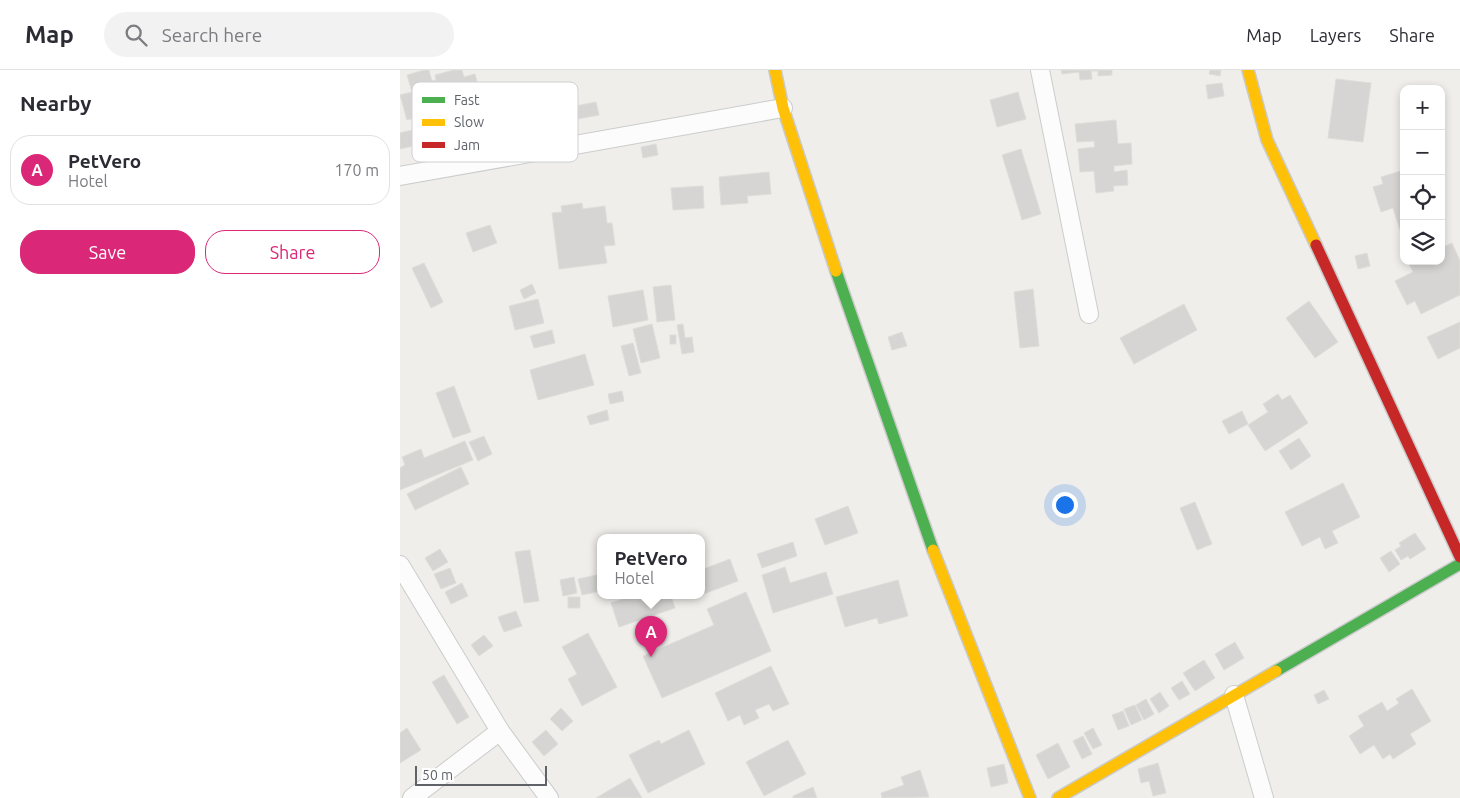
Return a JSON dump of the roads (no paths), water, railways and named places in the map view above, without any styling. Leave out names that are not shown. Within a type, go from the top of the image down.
[{"type":"street","points":[[775,70],[783,108],[823,233],[926,533],[1030,798]]},
{"type":"street","points":[[1040,70],[1089,314]]},
{"type":"street","points":[[1248,70],[1267,140],[1460,557]]},
{"type":"street","points":[[578,144],[783,108]]},
{"type":"street","points":[[400,176],[479,162]]},
{"type":"street","points":[[1058,798],[1460,564]]},
{"type":"street","points":[[400,565],[500,731],[549,798]]},
{"type":"street","points":[[1234,696],[1264,798]]},
{"type":"street","points":[[412,798],[500,731]]},
{"type":"place","name":"PetVero","points":[[651,657]]}]
